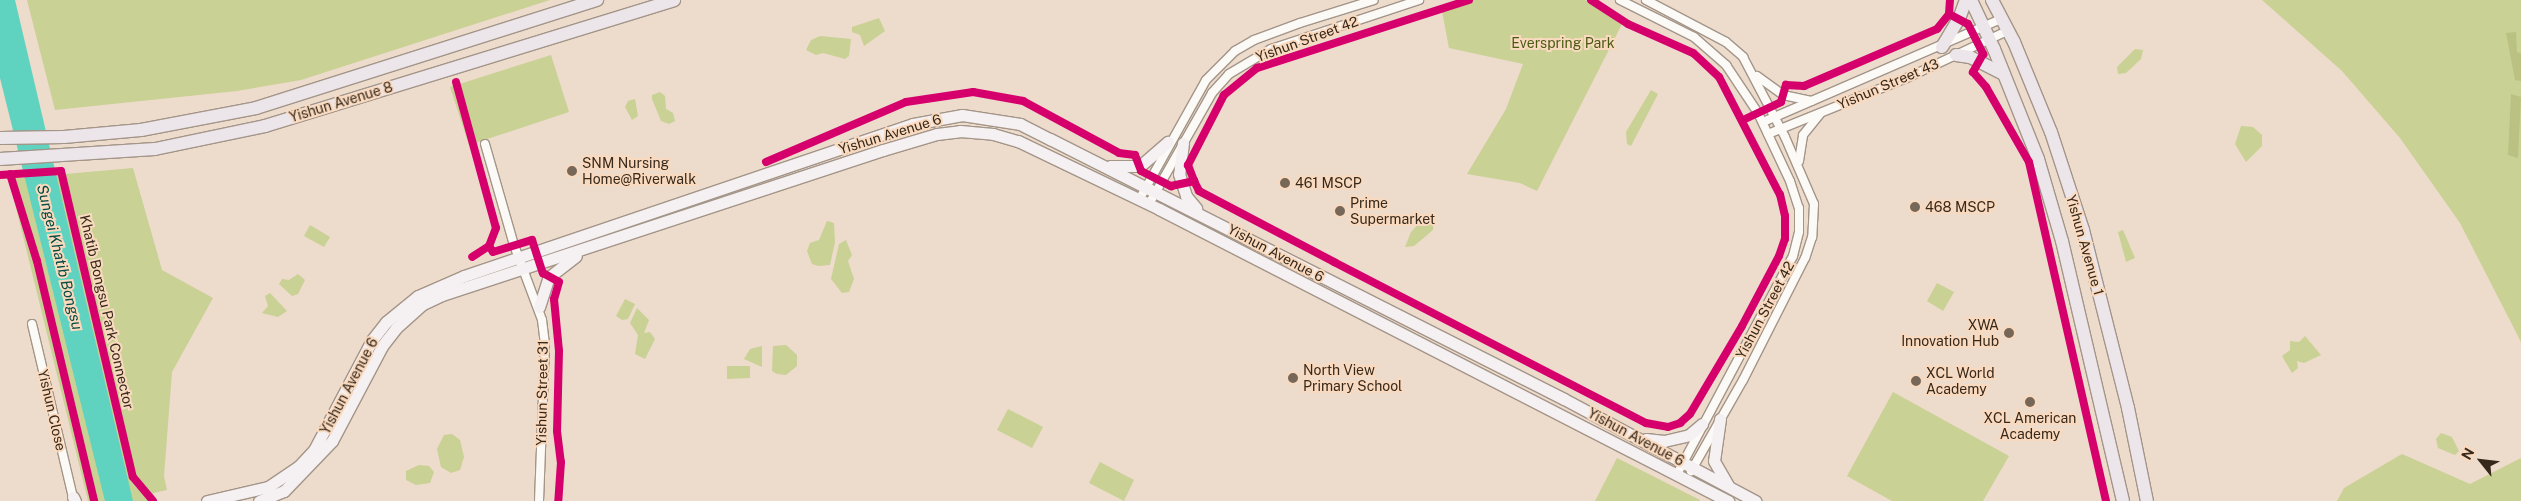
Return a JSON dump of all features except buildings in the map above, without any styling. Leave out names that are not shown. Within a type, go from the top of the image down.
[{"type":"main road","name":"Yishun Avenue 8","points":[[0,138],[64,137],[141,130],[256,108],[597,0]]},
{"type":"main road","name":"Yishun Avenue 8","points":[[0,159],[64,158],[155,149],[265,126],[674,0]]},
{"type":"main road","points":[[1942,47],[1959,19],[1966,0]]},
{"type":"main road","name":"Yishun Avenue 1","points":[[1971,0],[2004,74],[2038,159],[2062,241],[2123,501]]},
{"type":"main road","name":"Yishun Avenue 1","points":[[1992,0],[2051,132],[2083,230],[2128,408],[2147,501]]},
{"type":"main road","points":[[1956,55],[1970,57],[2004,74]]},
{"type":"main road","name":"Yishun Avenue 6","points":[[259,501],[284,491],[332,441],[382,346],[410,314],[442,295],[738,184],[929,119],[962,114],[1020,124],[1200,213],[1564,399],[1755,501]]},
{"type":"main road","name":"Yishun Avenue 6","points":[[207,501],[268,487],[299,466],[314,450],[372,340],[402,307],[440,285],[585,248],[742,198],[883,150],[937,134],[960,131],[993,134],[1018,141],[1144,202],[1728,501]]},
{"type":"main road","points":[[1101,165],[1127,168],[1140,166],[1168,142]]},
{"type":"main road","points":[[1183,143],[1179,174],[1186,196],[1200,213]]},
{"type":"main road","points":[[738,184],[742,198]]},
{"type":"main road","points":[[539,307],[549,277],[585,248]]},
{"type":"main road","points":[[1564,399],[1571,408],[1585,416],[1586,427]]},
{"type":"main road","points":[[1720,419],[1714,461],[1730,488]]},
{"type":"main road","points":[[1635,437],[1656,442],[1671,440],[1689,435],[1702,424]]},
{"type":"street","points":[[1351,6],[1358,0]]},
{"type":"street","name":"Yishun Street 42","points":[[1144,202],[1168,142],[1206,80],[1235,51],[1254,40],[1351,6],[1374,0]]},
{"type":"street","name":"Yishun Street 42","points":[[1620,0],[1694,37],[1710,49],[1741,84],[1763,122],[1799,208],[1800,232],[1793,256],[1768,308],[1702,424],[1682,477]]},
{"type":"street","name":"Yishun Street 42","points":[[1646,0],[1726,42],[1743,57],[1755,75],[1799,166],[1814,204],[1812,237],[1775,317],[1720,419],[1688,464],[1682,477]]},
{"type":"street","name":"Yishun Street 42","points":[[1150,189],[1183,143],[1212,93],[1248,61],[1271,49],[1399,3],[1415,1]]},
{"type":"street","name":"Yishun Street 43","points":[[1763,122],[1942,47],[1987,34],[2004,25]]},
{"type":"street","name":"Yishun Street 43","points":[[1768,134],[1956,55],[2004,25]]},
{"type":"street","points":[[1755,75],[1782,95],[1812,102]]},
{"type":"street","points":[[1799,166],[1798,150],[1803,135],[1821,112]]},
{"type":"street","name":"Yishun Street 31","points":[[486,144],[521,264],[539,307],[545,345],[540,501]]},
{"type":"street","name":"Yishun Close","points":[[32,324],[73,500]]},
{"type":"green space","points":[[27,0],[550,0],[301,80],[237,91],[55,110]]},
{"type":"green space","name":"Everspring Park","points":[[1474,0],[1585,0],[1622,24],[1537,191],[1520,183],[1467,174],[1506,109],[1523,64],[1449,48],[1442,11]]},
{"type":"green space","points":[[2262,0],[2521,0],[2521,342],[2460,223],[2400,138],[2342,71]]},
{"type":"green space","points":[[879,18],[885,31],[864,46],[860,35],[852,32],[852,27]]},
{"type":"green space","points":[[2516,32],[2517,52],[2521,53],[2521,81],[2515,80],[2506,33]]},
{"type":"green space","points":[[820,36],[851,39],[849,56],[845,59],[823,53],[816,55],[806,50],[811,40]]},
{"type":"green space","points":[[2135,49],[2143,50],[2141,59],[2126,73],[2118,74],[2117,67]]},
{"type":"green space","points":[[551,55],[569,112],[469,145],[450,87]]},
{"type":"green space","points":[[1651,90],[1658,94],[1631,146],[1627,144],[1626,132]]},
{"type":"green space","points":[[660,92],[665,96],[666,109],[673,113],[675,121],[669,124],[661,121],[652,99],[652,95]]},
{"type":"green space","points":[[2511,94],[2521,97],[2518,158],[2508,155]]},
{"type":"green space","points":[[635,99],[638,116],[632,120],[625,107],[628,101]]},
{"type":"green space","points":[[2241,126],[2253,127],[2262,135],[2262,146],[2246,162],[2235,144]]},
{"type":"green space","points":[[133,168],[162,270],[213,298],[172,372],[164,476],[167,490],[153,493],[155,501],[88,501],[9,179]]},
{"type":"green space","points":[[1434,214],[1433,230],[1414,246],[1405,247],[1411,232],[1424,218]]},
{"type":"green space","points":[[827,221],[834,223],[835,242],[830,265],[818,266],[812,264],[807,251],[810,243],[819,240]]},
{"type":"green space","points":[[310,225],[330,237],[324,247],[304,236]]},
{"type":"green space","points":[[2123,230],[2135,258],[2126,262],[2118,232]]},
{"type":"green space","points":[[846,240],[852,255],[848,261],[854,279],[849,292],[842,293],[831,279],[839,244]]},
{"type":"green space","points":[[298,274],[305,280],[298,294],[292,296],[279,284],[282,279],[289,280]]},
{"type":"green space","points":[[1937,283],[1954,292],[1943,311],[1927,301]]},
{"type":"green space","points":[[270,293],[287,311],[278,317],[262,313],[268,306],[265,296]]},
{"type":"green space","points":[[625,299],[635,304],[628,319],[622,320],[616,316]]},
{"type":"green space","points":[[637,308],[649,320],[644,333],[650,332],[655,339],[645,359],[635,354],[638,335],[630,323]]},
{"type":"green space","points":[[2305,336],[2321,355],[2304,363],[2297,361],[2298,368],[2292,373],[2282,356],[2290,350],[2290,341],[2299,342]]},
{"type":"green space","points":[[786,345],[797,355],[797,366],[786,375],[777,374],[772,371],[773,346]]},
{"type":"green space","points":[[762,346],[762,367],[744,359],[750,349]]},
{"type":"green space","points":[[727,366],[750,366],[750,378],[727,379]]},
{"type":"green space","points":[[1893,392],[2009,456],[1983,501],[1892,501],[1847,476]]},
{"type":"green space","points":[[1008,409],[1043,427],[1032,448],[997,430]]},
{"type":"green space","points":[[2441,433],[2452,437],[2459,451],[2455,455],[2438,448],[2436,439]]},
{"type":"green space","points":[[452,434],[460,440],[464,457],[460,470],[451,473],[441,467],[437,449],[444,435]]},
{"type":"green space","points":[[2402,454],[2470,484],[2521,458],[2521,501],[2337,501],[2344,488]]},
{"type":"green space","points":[[1617,458],[1700,500],[1700,501],[1595,501]]},
{"type":"green space","points":[[1100,462],[1134,480],[1124,501],[1089,483]]},
{"type":"green space","points":[[419,465],[429,466],[434,472],[430,483],[416,485],[406,480],[406,471]]},
{"type":"water","name":"Sungei Khatib Bongsu","points":[[0,0],[15,0],[133,501],[105,501],[0,78]]},
{"type":"cycle path","points":[[1469,0],[1257,68],[1224,95],[1188,165],[1194,181],[1199,191],[1334,262],[1646,423],[1668,427],[1680,423],[1690,414],[1742,326],[1779,256],[1785,239],[1785,216],[1780,195],[1719,77],[1693,53],[1628,24],[1591,0]]},
{"type":"cycle path","points":[[1743,120],[1781,102],[1786,85],[1804,86],[1937,29],[1949,14],[1950,0]]},
{"type":"cycle path","points":[[1949,14],[1968,24],[1983,54],[1973,72],[1986,87],[2029,162],[2106,501]]},
{"type":"cycle path","points":[[456,82],[496,228],[489,246],[472,257]]},
{"type":"cycle path","points":[[766,162],[906,102],[973,92],[1023,101],[1119,153],[1135,155],[1141,171],[1171,186],[1194,181]]},
{"type":"cycle path","name":"Khatib Bongsu Park Connector","points":[[0,175],[61,171],[133,477],[153,501]]},
{"type":"cycle path","points":[[10,174],[37,261],[94,501]]},
{"type":"cycle path","points":[[489,246],[493,252],[532,240],[543,273],[559,282],[554,299],[559,351],[557,431],[561,462],[558,501]]},
{"type":"place","name":"SNM Nursing Home@Riverwalk","points":[[572,171]]},
{"type":"place","name":"461 MSCP","points":[[1285,183]]},
{"type":"place","name":"468 MSCP","points":[[1915,207]]},
{"type":"place","name":"Prime Supermarket","points":[[1340,211]]},
{"type":"place","name":"XWA Innovation Hub","points":[[2009,333]]},
{"type":"place","name":"North View Primary School","points":[[1293,378]]},
{"type":"place","name":"XCL World Academy","points":[[1916,381]]},
{"type":"place","name":"XCL American Academy","points":[[2030,402]]}]
